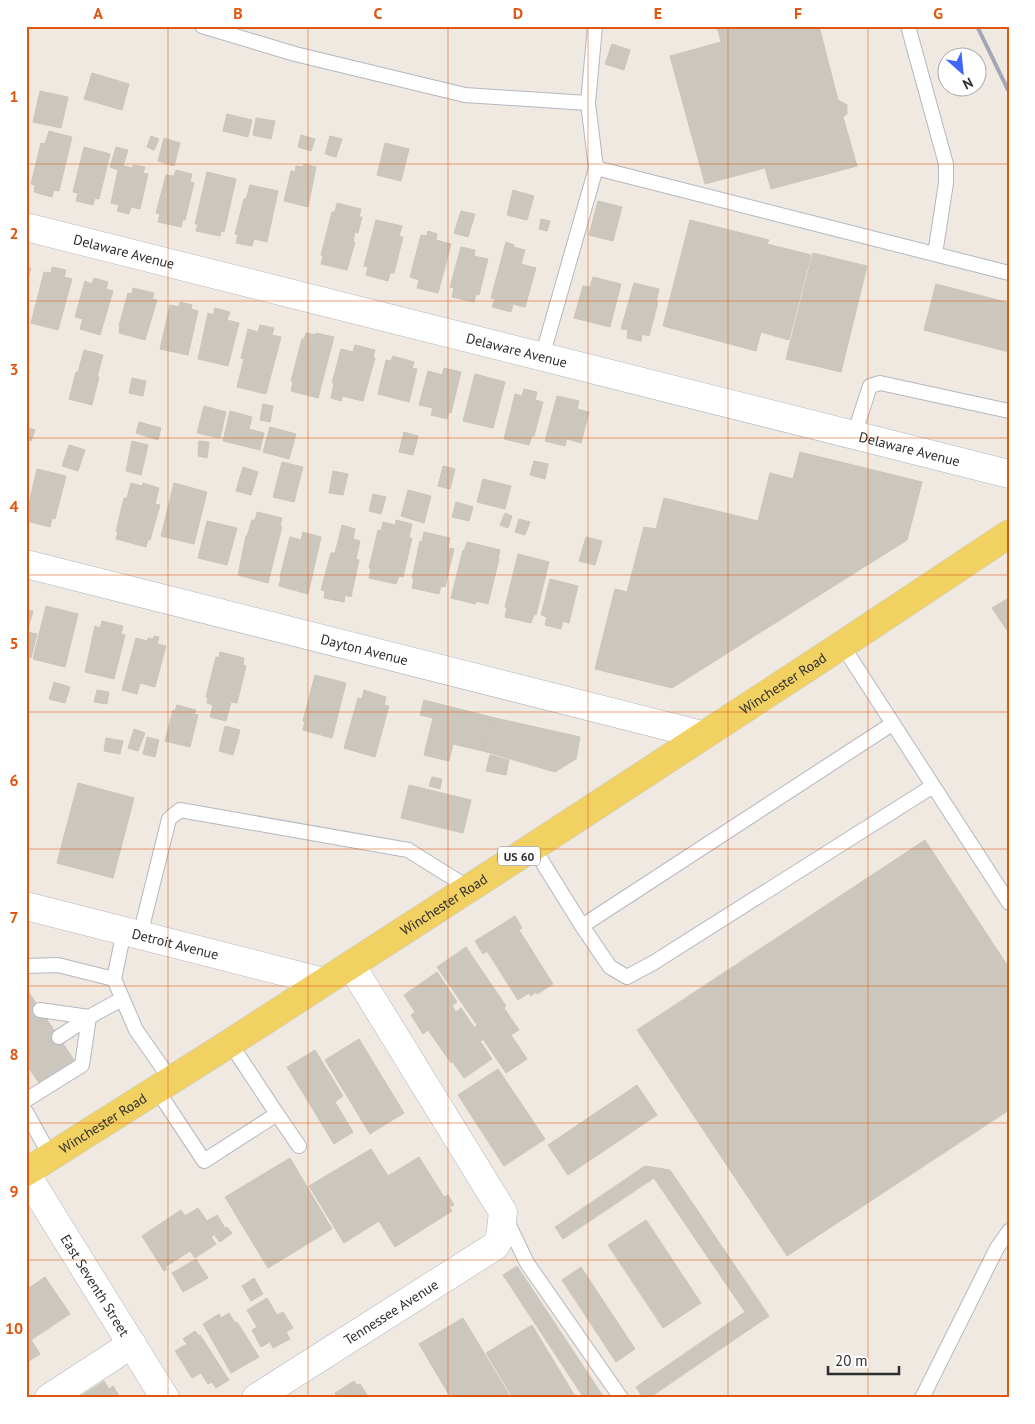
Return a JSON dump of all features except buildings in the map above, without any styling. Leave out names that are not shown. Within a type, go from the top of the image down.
[{"type":"main road","name":"Winchester Road","points":[[26,1173],[351,965],[1009,534]]},
{"type":"street","name":"Delaware Avenue","points":[[26,228],[1009,474]]},
{"type":"street","name":"Dayton Avenue","points":[[26,564],[702,735]]},
{"type":"street","name":"Detroit Avenue","points":[[26,906],[324,982]]},
{"type":"street","points":[[351,965],[503,1212]]},
{"type":"street","name":"East Seventh Street","points":[[26,1173],[165,1398]]},
{"type":"street","name":"Tennessee Avenue","points":[[256,1398],[495,1246],[500,1238],[503,1212]]},
{"type":"street","points":[[49,1398],[132,1344]]},
{"type":"lane","points":[[202,26],[295,54],[465,94],[588,104]]},
{"type":"lane","points":[[542,357],[596,168],[588,104],[595,26]]},
{"type":"lane","points":[[908,26],[946,164],[946,183],[934,254]]},
{"type":"lane","points":[[596,168],[1009,273]]},
{"type":"lane","points":[[854,435],[870,386],[880,382],[1009,411]]},
{"type":"lane","points":[[842,645],[1009,903]]},
{"type":"lane","points":[[582,926],[892,724]]},
{"type":"lane","points":[[532,847],[610,967],[627,977],[653,963],[933,786]]},
{"type":"lane","points":[[277,1114],[204,1160],[136,1030],[114,979],[132,933],[169,819],[180,810],[408,850],[469,888]]},
{"type":"lane","points":[[26,966],[58,964],[114,979]]},
{"type":"lane","points":[[59,1037],[89,1017],[122,1000]]},
{"type":"lane","points":[[40,1010],[89,1017]]},
{"type":"lane","points":[[26,1100],[82,1065],[89,1017]]},
{"type":"lane","points":[[230,1043],[299,1146]]},
{"type":"lane","points":[[26,1112],[50,1157]]},
{"type":"lane","points":[[503,1212],[527,1262],[621,1398]]},
{"type":"lane","points":[[922,1398],[997,1248],[1009,1230]]},
{"type":"railway","points":[[977,26],[1009,92]]}]
